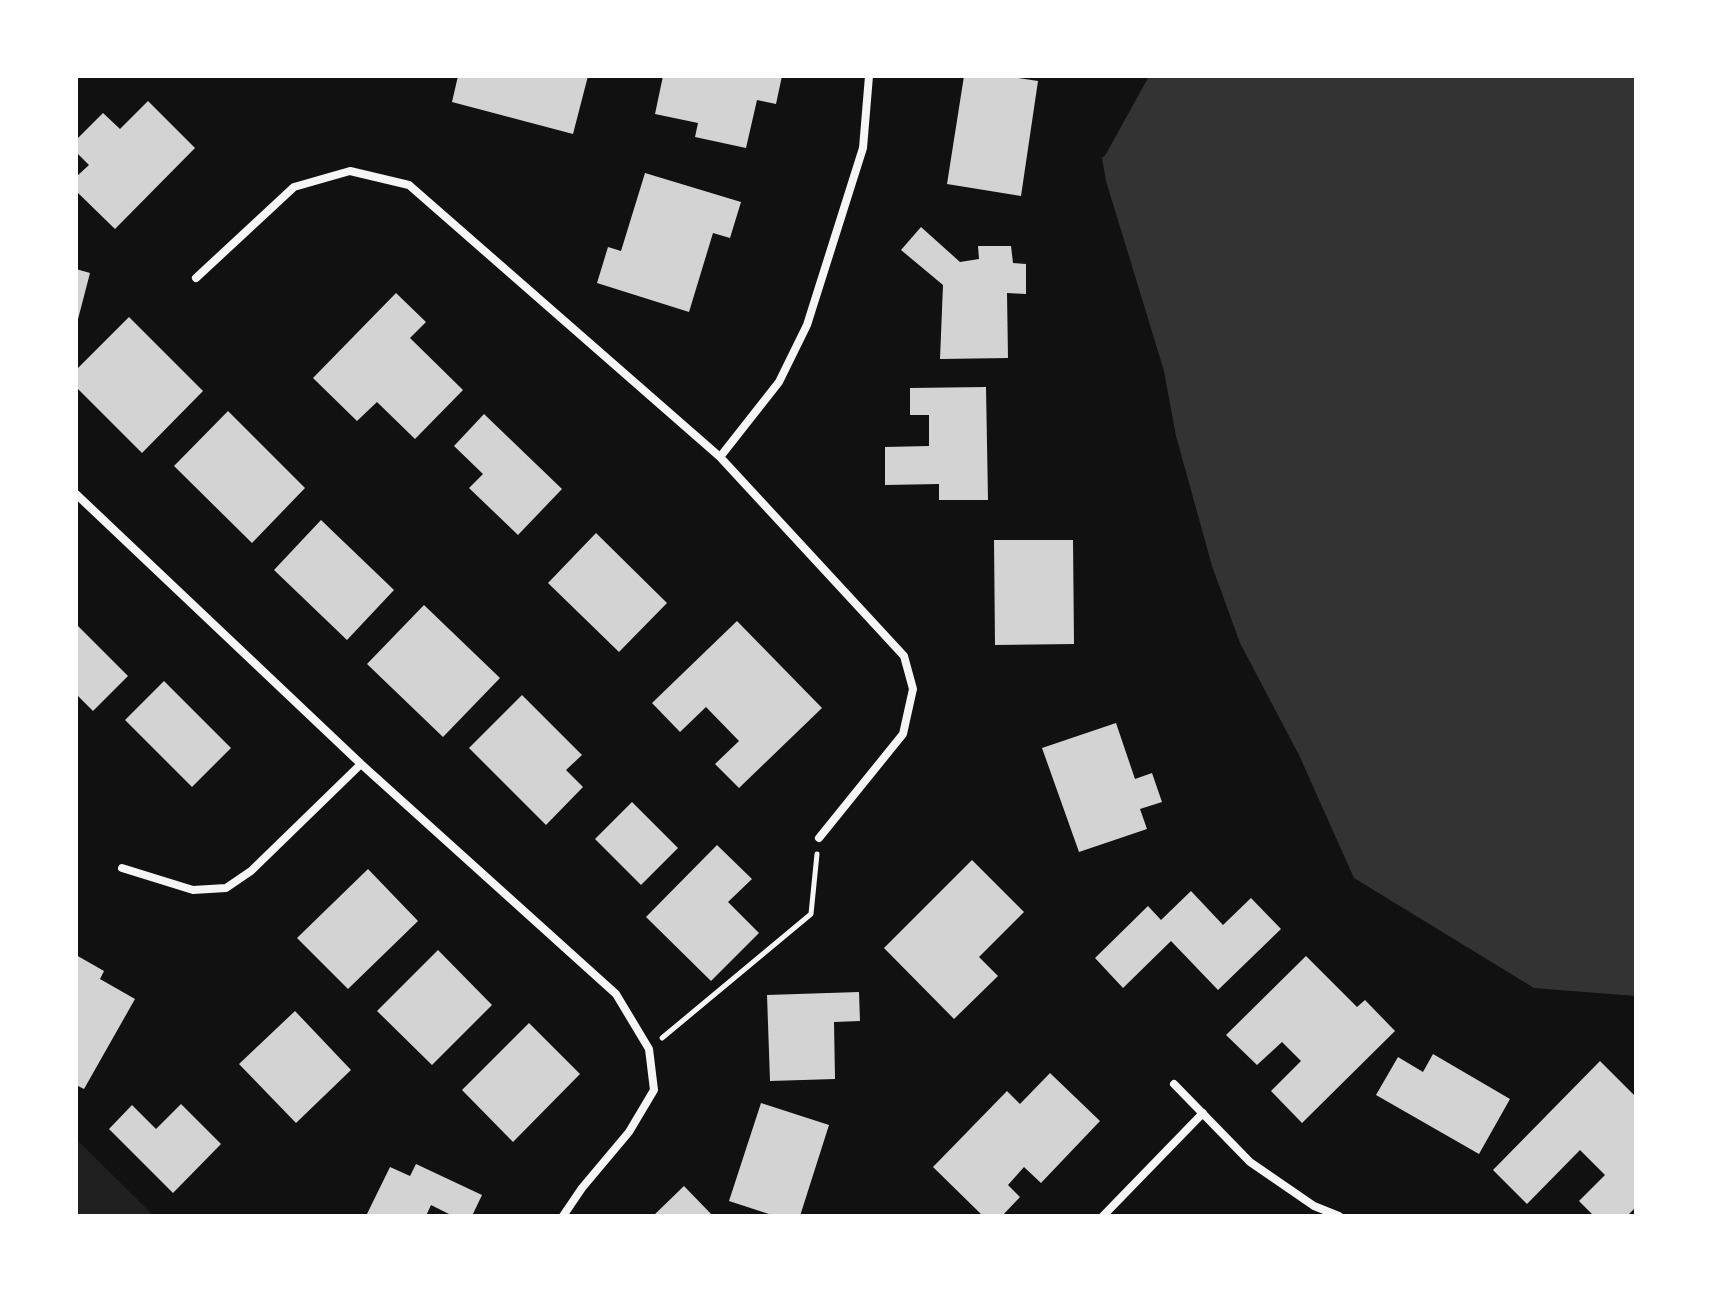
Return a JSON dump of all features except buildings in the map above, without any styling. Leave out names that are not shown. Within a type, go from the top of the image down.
[{"type":"street","points":[[720,457],[779,382],[807,325],[863,148],[869,76]]},
{"type":"street","points":[[196,278],[294,187],[350,171],[409,185],[720,457],[904,656],[913,689],[903,734],[819,838]]},
{"type":"street","points":[[76,494],[361,764],[616,994],[649,1049],[654,1090],[629,1132],[563,1216]]},
{"type":"street","points":[[122,868],[193,890],[226,888],[251,871],[361,764]]},
{"type":"street","points":[[1174,1084],[1250,1162],[1314,1206],[1339,1216]]},
{"type":"street","points":[[1103,1216],[1203,1113]]},
{"type":"path","points":[[649,1049],[811,914],[819,838]]},
{"type":"shaded area","points":[[1149,76],[1636,76],[1636,996],[1534,988],[1354,878],[1299,755],[1240,643],[1212,566],[1176,436],[1164,371],[1106,181],[1102,158]]},
{"type":"shaded area","points":[[76,1139],[154,1216],[76,1216]]}]
